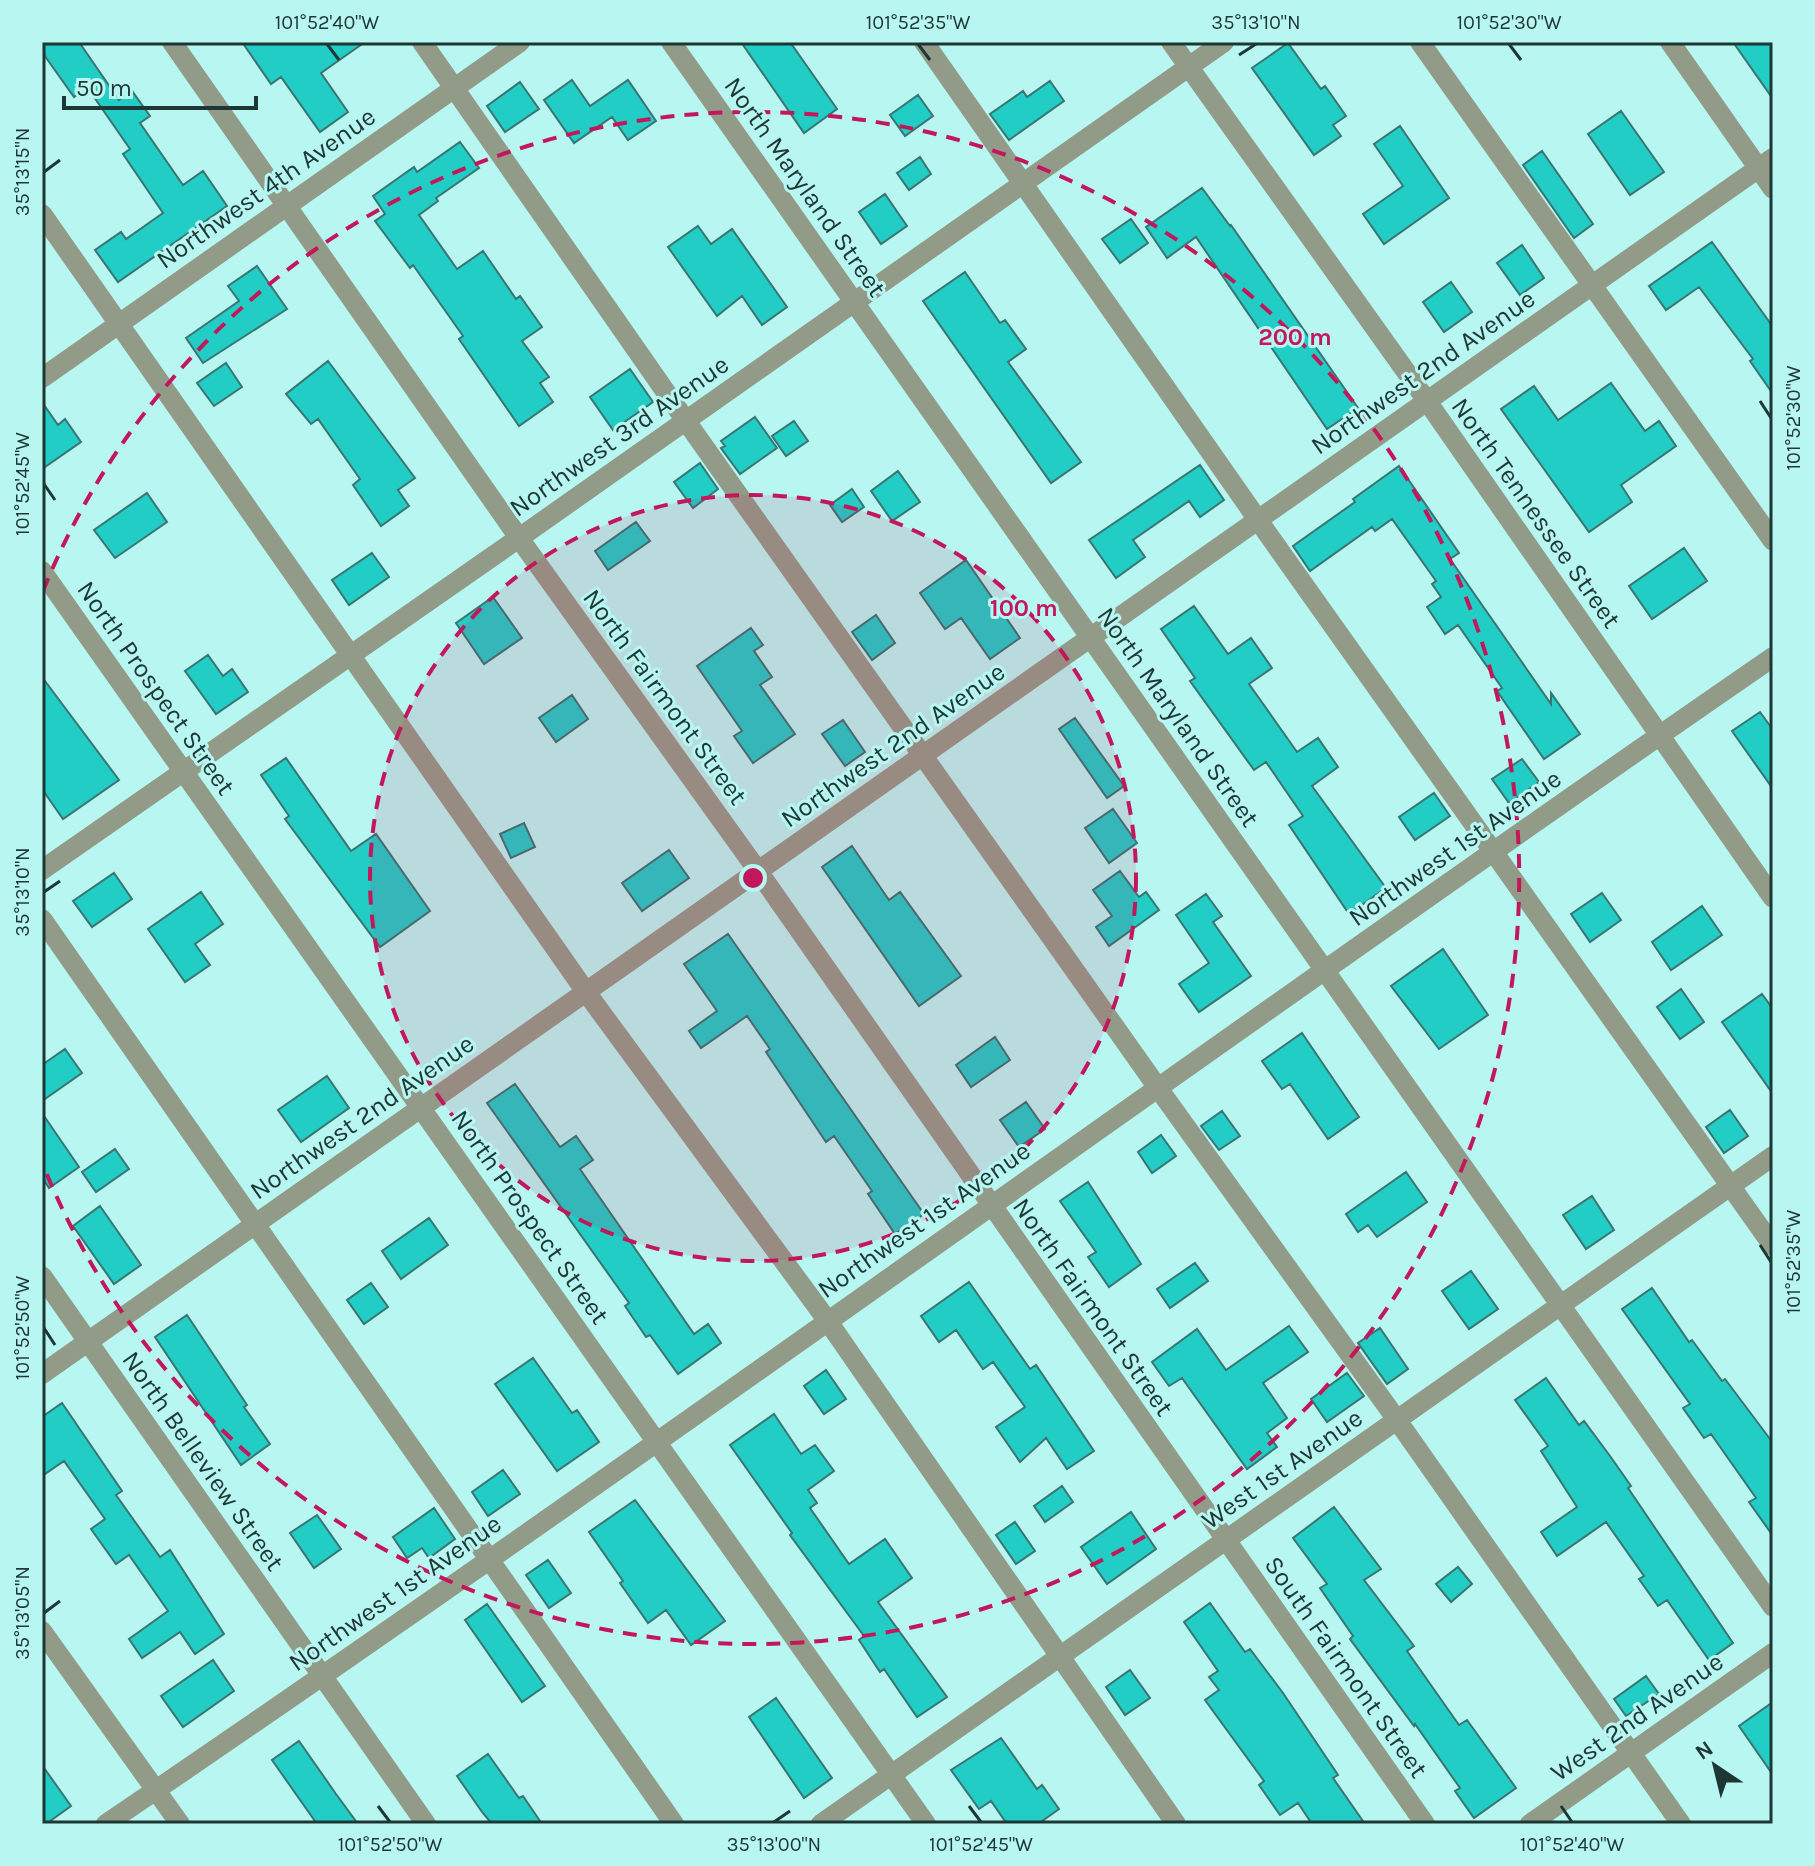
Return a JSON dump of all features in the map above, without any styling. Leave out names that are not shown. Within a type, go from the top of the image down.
[{"type":"street","name":"North Fairmont Street","points":[[172,42],[519,538],[758,871],[1225,1541]]},
{"type":"street","points":[[422,42],[686,421],[1681,1824]]},
{"type":"street","name":"Northwest 4th Avenue","points":[[42,378],[520,42]]},
{"type":"street","name":"North Maryland Street","points":[[671,42],[1773,1607]]},
{"type":"street","points":[[924,42],[1258,520],[1773,1246]]},
{"type":"street","name":"North Tennessee Street","points":[[1171,42],[1427,401],[1773,898]]},
{"type":"street","name":"Northwest 3rd Avenue","points":[[42,870],[1224,42]]},
{"type":"street","points":[[1420,42],[1773,541]]},
{"type":"street","points":[[1670,42],[1766,163],[1773,189]]},
{"type":"street","name":"Northwest 2nd Avenue","points":[[42,1374],[1766,163]]},
{"type":"street","points":[[42,214],[586,992],[827,1320],[1176,1824]]},
{"type":"street","name":"North Prospect Street","points":[[42,571],[926,1824]]},
{"type":"street","name":"Northwest 1st Avenue","points":[[106,1824],[322,1677],[1773,657]]},
{"type":"street","points":[[42,919],[674,1824]]},
{"type":"street","name":"West 1st Avenue","points":[[821,1824],[1773,1156]]},
{"type":"street","name":"North Belleview Street","points":[[42,1276],[426,1824]]},
{"type":"street","name":"South Fairmont Street","points":[[1225,1541],[1425,1824]]},
{"type":"street","points":[[42,1631],[180,1824]]},
{"type":"street","name":"West 2nd Avenue","points":[[1530,1824],[1773,1653]]},
{"type":"building","points":[[42,42],[79,42],[119,100],[132,91],[150,116],[140,123],[183,185],[203,171],[227,206],[118,282],[95,250],[121,232],[126,239],[163,213],[123,154],[130,149],[87,87],[74,97],[42,52]]},
{"type":"building","points":[[242,42],[365,42],[321,73],[348,112],[320,132],[281,77],[271,84]]},
{"type":"building","points":[[741,42],[790,42],[837,109],[804,133]]},
{"type":"building","points":[[1733,42],[1773,42],[1773,99]]},
{"type":"building","points":[[1288,43],[1321,89],[1325,86],[1346,116],[1333,125],[1341,136],[1314,155],[1252,68]]},
{"type":"building","points":[[572,80],[590,106],[628,80],[656,121],[628,140],[612,117],[574,143],[544,100]]},
{"type":"building","points":[[1050,81],[1064,101],[1009,140],[990,114],[1023,91],[1027,97]]},
{"type":"building","points":[[520,82],[539,109],[505,132],[487,106]]},
{"type":"building","points":[[918,95],[933,116],[905,136],[890,115]]},
{"type":"building","points":[[1621,111],[1664,172],[1630,195],[1588,134]]},
{"type":"building","points":[[1400,126],[1449,198],[1384,244],[1363,214],[1403,186],[1374,144]]},
{"type":"building","points":[[460,142],[479,168],[436,198],[438,201],[419,215],[457,269],[483,251],[516,299],[520,296],[542,327],[522,341],[549,377],[540,383],[553,402],[519,426],[459,339],[463,336],[413,265],[410,268],[375,221],[385,214],[373,196],[414,167],[417,172]]},
{"type":"building","points":[[1542,151],[1593,224],[1574,238],[1523,165]]},
{"type":"building","points":[[920,157],[931,174],[909,190],[897,173]]},
{"type":"building","points":[[1202,188],[1358,408],[1327,429],[1196,237],[1167,258],[1146,227]]},
{"type":"building","points":[[885,194],[907,226],[881,244],[859,212]]},
{"type":"building","points":[[1131,219],[1148,243],[1120,263],[1102,239]]},
{"type":"building","points":[[698,226],[711,244],[732,229],[787,307],[762,325],[742,296],[717,316],[668,247]]},
{"type":"building","points":[[1712,242],[1773,327],[1773,394],[1750,361],[1753,359],[1699,287],[1666,310],[1649,286]]},
{"type":"building","points":[[1522,245],[1544,278],[1520,295],[1497,263]]},
{"type":"building","points":[[257,266],[287,309],[203,363],[186,338],[239,301],[228,286]]},
{"type":"building","points":[[965,272],[1000,323],[1005,320],[1026,349],[1008,362],[1081,462],[1051,483],[923,301]]},
{"type":"building","points":[[1451,282],[1472,312],[1444,332],[1423,302]]},
{"type":"building","points":[[328,361],[415,478],[398,490],[409,506],[381,526],[353,485],[360,479],[318,419],[311,424],[286,394]]},
{"type":"building","points":[[226,363],[242,387],[214,406],[197,383]]},
{"type":"building","points":[[630,369],[653,402],[613,430],[590,397]]},
{"type":"building","points":[[1611,383],[1645,431],[1659,421],[1676,446],[1621,485],[1632,502],[1589,532],[1501,409],[1534,386],[1558,420]]},
{"type":"building","points":[[42,402],[58,425],[65,419],[81,442],[42,469]]},
{"type":"building","points":[[755,417],[777,448],[740,474],[721,448],[725,446],[721,441]]},
{"type":"building","points":[[794,421],[808,441],[786,456],[772,436]]},
{"type":"building","points":[[700,463],[718,489],[693,508],[674,482]]},
{"type":"building","points":[[1200,465],[1224,500],[1200,517],[1189,501],[1133,540],[1145,557],[1116,578],[1089,540]]},
{"type":"building","points":[[1399,466],[1459,553],[1450,559],[1551,704],[1551,693],[1580,734],[1544,759],[1497,691],[1502,688],[1458,625],[1445,634],[1427,607],[1441,597],[1432,584],[1436,581],[1392,519],[1375,531],[1372,527],[1310,571],[1293,546]]},
{"type":"building","points":[[898,471],[920,502],[892,521],[871,491]]},
{"type":"building","points":[[852,489],[864,507],[842,522],[830,505]]},
{"type":"building","points":[[147,493],[167,522],[115,558],[94,530]]},
{"type":"building","points":[[636,522],[650,541],[608,570],[595,551]]},
{"type":"building","points":[[1684,548],[1707,581],[1652,619],[1629,586]]},
{"type":"building","points":[[372,553],[389,577],[349,605],[332,580]]},
{"type":"building","points":[[966,560],[1020,638],[990,659],[961,618],[945,629],[920,593]]},
{"type":"building","points":[[493,597],[522,638],[484,664],[456,623]]},
{"type":"building","points":[[1194,606],[1228,654],[1251,638],[1272,668],[1249,684],[1297,752],[1318,738],[1338,767],[1312,786],[1386,888],[1349,914],[1289,825],[1303,816],[1266,762],[1254,770],[1190,681],[1195,678],[1161,629]]},
{"type":"building","points":[[876,615],[895,643],[872,660],[852,632]]},
{"type":"building","points":[[751,628],[763,645],[754,651],[772,677],[760,685],[795,734],[753,763],[734,736],[742,731],[697,666]]},
{"type":"building","points":[[208,655],[223,676],[232,669],[248,692],[216,714],[185,671]]},
{"type":"building","points":[[42,677],[119,780],[63,819],[42,789]]},
{"type":"building","points":[[572,695],[588,719],[556,742],[539,718]]},
{"type":"building","points":[[1760,712],[1773,730],[1773,789],[1732,731]]},
{"type":"building","points":[[1075,718],[1124,786],[1107,798],[1059,729]]},
{"type":"building","points":[[843,720],[865,752],[845,766],[822,734]]},
{"type":"building","points":[[286,758],[351,851],[376,834],[430,911],[380,947],[285,819],[289,816],[261,775]]},
{"type":"building","points":[[1522,759],[1539,782],[1509,803],[1492,779]]},
{"type":"building","points":[[1434,793],[1450,816],[1415,840],[1399,817]]},
{"type":"building","points":[[1113,809],[1137,843],[1109,863],[1085,828]]},
{"type":"building","points":[[524,823],[535,847],[511,858],[500,834]]},
{"type":"building","points":[[852,846],[889,900],[900,892],[961,976],[919,1006],[822,867]]},
{"type":"building","points":[[669,850],[689,878],[642,911],[622,883]]},
{"type":"building","points":[[1120,871],[1139,897],[1146,892],[1159,910],[1109,946],[1096,927],[1112,916],[1093,890]]},
{"type":"building","points":[[114,873],[132,899],[92,927],[73,901]]},
{"type":"building","points":[[201,892],[223,924],[195,944],[210,965],[185,982],[148,929]]},
{"type":"building","points":[[1602,893],[1621,920],[1590,942],[1571,914]]},
{"type":"building","points":[[1206,894],[1222,916],[1213,922],[1251,976],[1199,1012],[1179,984],[1209,963],[1176,915]]},
{"type":"building","points":[[1702,906],[1722,935],[1671,970],[1652,942]]},
{"type":"building","points":[[728,934],[924,1214],[895,1234],[868,1194],[872,1191],[834,1136],[826,1142],[766,1052],[770,1049],[747,1016],[701,1048],[689,1031],[717,1011],[684,964]]},
{"type":"building","points":[[1443,949],[1488,1015],[1439,1049],[1391,986]]},
{"type":"building","points":[[1681,989],[1704,1022],[1680,1039],[1657,1007]]},
{"type":"building","points":[[1762,994],[1773,1009],[1773,1094],[1722,1022]]},
{"type":"building","points":[[1302,1033],[1359,1117],[1328,1139],[1290,1084],[1282,1089],[1262,1061]]},
{"type":"building","points":[[995,1037],[1010,1060],[971,1087],[956,1065]]},
{"type":"building","points":[[65,1049],[82,1073],[42,1101],[42,1065]]},
{"type":"building","points":[[327,1076],[349,1108],[301,1142],[278,1110]]},
{"type":"building","points":[[515,1084],[560,1147],[576,1136],[593,1160],[580,1169],[694,1334],[708,1324],[721,1343],[678,1374],[650,1335],[646,1337],[625,1306],[629,1303],[487,1103]]},
{"type":"building","points":[[1026,1102],[1045,1129],[1019,1147],[1000,1120]]},
{"type":"building","points":[[1730,1110],[1748,1136],[1724,1153],[1706,1127]]},
{"type":"building","points":[[1222,1111],[1240,1136],[1219,1150],[1201,1126]]},
{"type":"building","points":[[42,1113],[79,1167],[49,1188],[42,1177]]},
{"type":"building","points":[[1161,1135],[1176,1156],[1152,1173],[1138,1152]]},
{"type":"building","points":[[115,1149],[129,1169],[96,1192],[82,1172]]},
{"type":"building","points":[[1406,1172],[1427,1202],[1377,1237],[1368,1225],[1358,1232],[1346,1214]]},
{"type":"building","points":[[1088,1182],[1141,1264],[1109,1287],[1088,1257],[1096,1252],[1060,1201]]},
{"type":"building","points":[[1592,1196],[1614,1230],[1586,1249],[1563,1215]]},
{"type":"building","points":[[100,1206],[141,1265],[114,1284],[73,1226]]},
{"type":"building","points":[[429,1218],[448,1245],[401,1279],[382,1251]]},
{"type":"building","points":[[1195,1263],[1208,1281],[1170,1308],[1157,1289]]},
{"type":"building","points":[[1471,1271],[1498,1309],[1469,1329],[1442,1291]]},
{"type":"building","points":[[969,1282],[1030,1369],[1036,1365],[1094,1451],[1067,1469],[1046,1438],[1020,1462],[996,1427],[1025,1407],[993,1362],[983,1369],[956,1330],[939,1342],[921,1316]]},
{"type":"building","points":[[371,1283],[388,1307],[364,1324],[347,1300]]},
{"type":"building","points":[[1652,1288],[1689,1342],[1692,1340],[1722,1381],[1725,1379],[1773,1443],[1773,1536],[1749,1502],[1756,1498],[1711,1434],[1704,1438],[1683,1408],[1690,1404],[1622,1309]]},
{"type":"building","points":[[187,1315],[270,1444],[241,1465],[155,1337]]},
{"type":"building","points":[[1289,1326],[1308,1352],[1263,1383],[1287,1418],[1267,1433],[1277,1447],[1247,1469],[1182,1378],[1169,1386],[1152,1362],[1197,1329],[1226,1370]]},
{"type":"building","points":[[1380,1328],[1408,1369],[1387,1384],[1358,1343]]},
{"type":"building","points":[[533,1358],[572,1413],[577,1410],[599,1442],[557,1471],[495,1384]]},
{"type":"building","points":[[826,1370],[846,1399],[824,1414],[804,1386]]},
{"type":"building","points":[[1347,1373],[1364,1396],[1327,1422],[1311,1399]]},
{"type":"building","points":[[1546,1378],[1579,1425],[1584,1421],[1610,1456],[1631,1486],[1628,1488],[1733,1643],[1709,1660],[1667,1600],[1658,1606],[1639,1579],[1644,1576],[1606,1522],[1557,1556],[1541,1532],[1577,1507],[1541,1451],[1548,1446],[1515,1400]]},
{"type":"building","points":[[62,1403],[122,1491],[116,1495],[160,1557],[170,1550],[224,1634],[195,1654],[180,1632],[142,1658],[129,1639],[168,1611],[129,1555],[116,1564],[91,1529],[105,1519],[64,1461],[42,1476],[42,1417]]},
{"type":"building","points":[[774,1414],[801,1454],[815,1445],[834,1471],[808,1490],[817,1503],[810,1508],[849,1564],[885,1539],[912,1578],[878,1602],[947,1697],[917,1717],[884,1669],[880,1672],[859,1640],[864,1636],[790,1535],[792,1533],[730,1445]]},
{"type":"building","points":[[503,1470],[520,1494],[488,1516],[472,1492]]},
{"type":"building","points":[[1062,1486],[1073,1502],[1045,1522],[1034,1506]]},
{"type":"building","points":[[635,1500],[725,1621],[691,1645],[666,1610],[648,1623],[589,1532]]},
{"type":"building","points":[[1334,1507],[1381,1569],[1364,1580],[1414,1646],[1407,1651],[1459,1725],[1467,1720],[1516,1788],[1474,1818],[1455,1791],[1460,1788],[1350,1639],[1353,1636],[1320,1588],[1327,1584],[1293,1538]]},
{"type":"building","points":[[434,1508],[455,1539],[429,1558],[422,1548],[407,1558],[393,1537]]},
{"type":"building","points":[[1131,1512],[1156,1549],[1107,1584],[1081,1547]]},
{"type":"building","points":[[317,1515],[341,1549],[314,1568],[290,1533]]},
{"type":"building","points":[[1015,1522],[1035,1551],[1016,1564],[996,1535]]},
{"type":"building","points":[[548,1560],[571,1593],[549,1608],[526,1575]]},
{"type":"building","points":[[1458,1567],[1472,1584],[1451,1602],[1436,1584]]},
{"type":"building","points":[[1210,1603],[1245,1652],[1250,1649],[1283,1693],[1338,1775],[1333,1778],[1365,1824],[1312,1824],[1298,1803],[1280,1815],[1259,1785],[1264,1781],[1205,1700],[1219,1690],[1209,1677],[1218,1671],[1184,1622]]},
{"type":"building","points":[[487,1604],[545,1686],[522,1702],[465,1620]]},
{"type":"building","points":[[213,1660],[234,1691],[183,1727],[161,1696]]},
{"type":"building","points":[[1130,1670],[1150,1698],[1125,1715],[1106,1687]]},
{"type":"building","points":[[1646,1676],[1659,1694],[1626,1716],[1614,1699]]},
{"type":"building","points":[[776,1698],[832,1778],[804,1798],[749,1717]]},
{"type":"building","points":[[1773,1702],[1773,1775],[1739,1726]]},
{"type":"building","points":[[1001,1738],[1037,1789],[1042,1785],[1059,1809],[1038,1824],[1007,1824],[991,1801],[979,1809],[951,1770]]},
{"type":"building","points":[[299,1741],[358,1824],[317,1824],[272,1760]]},
{"type":"building","points":[[488,1754],[542,1824],[492,1824],[482,1812],[457,1776]]},
{"type":"building","points":[[42,1765],[71,1806],[46,1824],[42,1824]]}]
